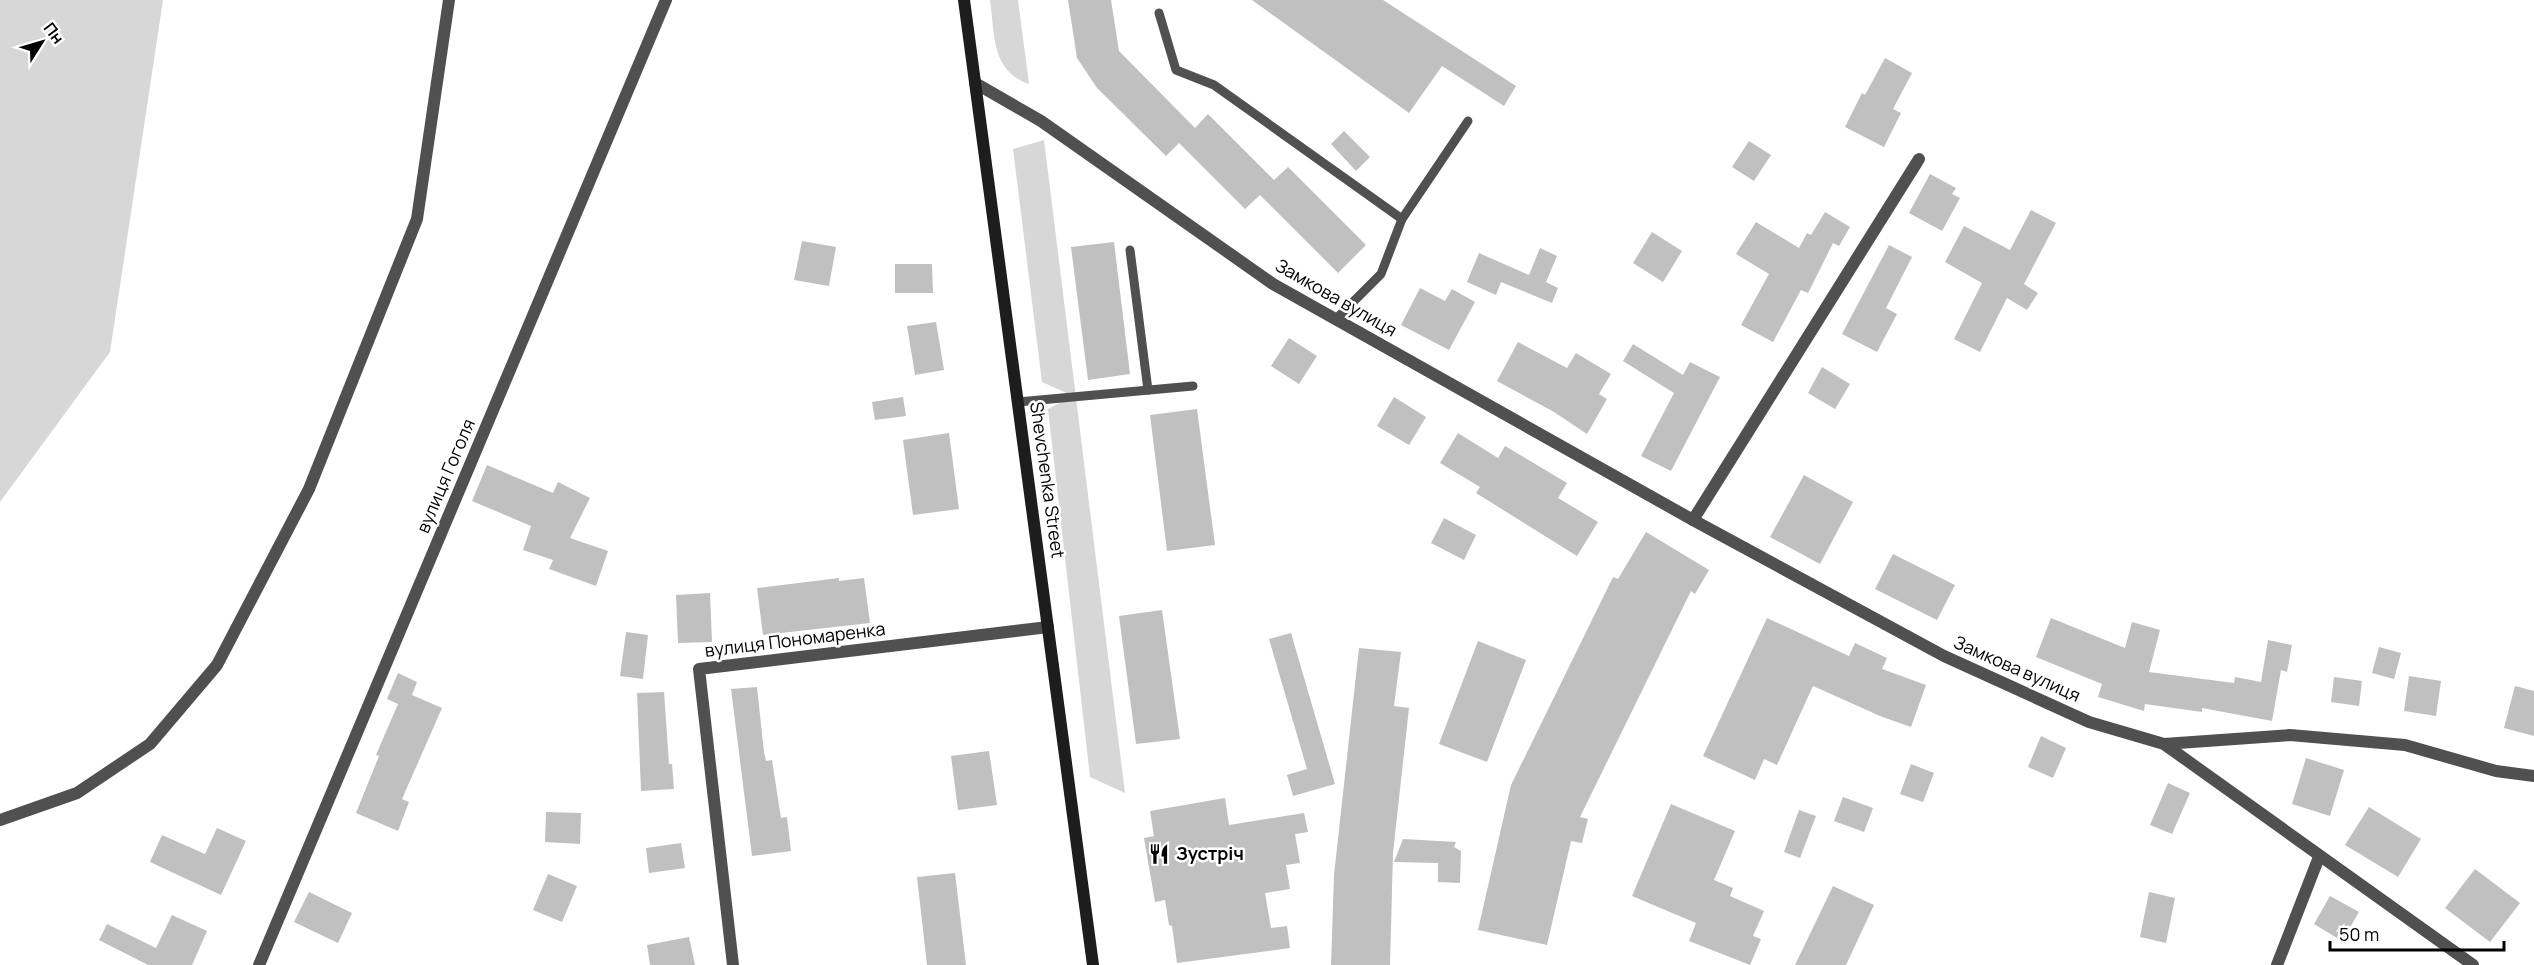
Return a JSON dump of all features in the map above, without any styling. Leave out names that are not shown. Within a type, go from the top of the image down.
[{"type":"main road","name":"Shevchenka Street","points":[[964,0],[1093,965]]},
{"type":"street","points":[[0,820],[77,793],[150,744],[217,665],[309,489],[417,219],[449,0]]},
{"type":"street","name":"вулиця Гоголя","points":[[259,965],[666,0]]},
{"type":"street","name":"Замкова вулиця","points":[[975,82],[1041,121],[1273,284],[1694,520],[1944,656],[2089,722],[2164,744],[2473,965]]},
{"type":"street","points":[[1694,520],[1919,159]]},
{"type":"street","name":"вулиця Пономаренка","points":[[733,965],[699,669],[1048,627]]},
{"type":"street","points":[[2164,744],[2290,735],[2405,745],[2496,771],[2534,776]]},
{"type":"street","points":[[2277,965],[2319,857]]},
{"type":"lane","points":[[1159,13],[1176,70],[1214,85],[1402,219]]},
{"type":"lane","points":[[1335,320],[1381,274],[1402,219],[1468,122]]},
{"type":"lane","points":[[1130,250],[1148,390]]},
{"type":"lane","points":[[1018,402],[1193,386]]},
{"type":"shaded area","points":[[0,0],[163,0],[110,352],[0,502]]},
{"type":"shaded area","points":[[990,0],[1018,0],[1029,84],[1017,78],[1001,61],[995,39]]},
{"type":"shaded area","points":[[1044,140],[1125,793],[1090,777],[1048,409],[1073,396],[1042,382],[1013,149]]},
{"type":"building","points":[[1068,0],[1111,0],[1119,51],[1195,128],[1208,114],[1274,180],[1288,167],[1366,245],[1338,273],[1260,195],[1245,209],[1179,143],[1166,156],[1097,88],[1077,58]]},
{"type":"building","points":[[1252,0],[1383,0],[1516,86],[1504,106],[1442,66],[1409,113]]},
{"type":"building","points":[[1885,58],[1912,73],[1893,109],[1901,113],[1884,147],[1845,127],[1862,93],[1865,95]]},
{"type":"building","points":[[1344,131],[1370,157],[1356,171],[1331,144]]},
{"type":"building","points":[[1749,141],[1771,155],[1754,181],[1732,167]]},
{"type":"building","points":[[1930,174],[1956,188],[1952,194],[1960,198],[1942,231],[1909,213]]},
{"type":"building","points":[[2031,210],[2056,223],[2024,284],[2038,293],[2027,310],[2007,298],[1980,352],[1954,339],[1982,283],[1945,262],[1964,226],[2010,250]]},
{"type":"building","points":[[1825,212],[1850,227],[1839,246],[1833,243],[1808,293],[1801,290],[1773,342],[1741,325],[1769,274],[1736,254],[1756,222],[1799,248],[1807,233],[1811,235]]},
{"type":"building","points":[[1652,232],[1682,251],[1663,282],[1633,263]]},
{"type":"building","points":[[802,241],[836,247],[829,286],[794,280]]},
{"type":"building","points":[[1114,242],[1130,374],[1088,380],[1071,247]]},
{"type":"building","points":[[1889,245],[1912,257],[1886,308],[1897,314],[1877,352],[1842,334]]},
{"type":"building","points":[[1540,248],[1557,256],[1546,282],[1558,288],[1552,303],[1501,282],[1496,295],[1467,282],[1479,253],[1529,275]]},
{"type":"building","points":[[895,264],[932,264],[933,293],[895,293]]},
{"type":"building","points":[[1420,288],[1445,301],[1452,289],[1475,302],[1449,350],[1401,325]]},
{"type":"building","points":[[936,322],[944,370],[915,375],[907,326]]},
{"type":"building","points":[[1289,338],[1317,356],[1299,384],[1271,366]]},
{"type":"building","points":[[1518,342],[1567,368],[1576,353],[1611,374],[1599,394],[1607,399],[1587,434],[1554,412],[1497,381]]},
{"type":"building","points":[[1633,344],[1683,375],[1690,362],[1720,377],[1671,471],[1641,456],[1674,393],[1623,361]]},
{"type":"building","points":[[1822,367],[1850,384],[1835,409],[1808,393]]},
{"type":"building","points":[[903,397],[906,416],[875,420],[872,402]]},
{"type":"building","points":[[1394,397],[1426,417],[1409,445],[1377,426]]},
{"type":"building","points":[[1197,409],[1215,545],[1167,551],[1150,415]]},
{"type":"building","points":[[949,433],[959,509],[913,515],[903,440]]},
{"type":"building","points":[[1458,433],[1498,458],[1505,446],[1567,483],[1558,498],[1598,522],[1577,556],[1476,493],[1480,487],[1440,463]]},
{"type":"building","points":[[487,465],[553,493],[558,482],[590,498],[570,538],[608,551],[596,586],[549,569],[553,560],[523,550],[531,526],[472,501]]},
{"type":"building","points":[[1804,475],[1853,502],[1820,564],[1770,537]]},
{"type":"building","points":[[1444,518],[1476,535],[1464,560],[1431,543]]},
{"type":"building","points":[[1646,532],[1709,570],[1695,594],[1691,591],[1580,817],[1588,819],[1582,843],[1571,841],[1547,945],[1478,930],[1511,785],[1613,577],[1618,579]]},
{"type":"building","points":[[1893,554],[1955,585],[1937,620],[1875,589]]},
{"type":"building","points":[[839,578],[839,581],[864,578],[870,623],[763,635],[757,588]]},
{"type":"building","points":[[710,593],[712,642],[678,643],[676,595]]},
{"type":"building","points":[[1162,610],[1180,739],[1136,744],[1119,616]]},
{"type":"building","points":[[1767,618],[1849,656],[1855,643],[1887,658],[1882,669],[1926,685],[1911,727],[1880,716],[1813,686],[1777,765],[1764,759],[1755,780],[1703,756]]},
{"type":"building","points":[[2051,618],[2125,648],[2132,622],[2160,630],[2149,672],[2234,683],[2235,677],[2261,682],[2268,640],[2292,645],[2287,672],[2281,670],[2272,721],[2202,708],[2202,712],[2145,704],[2144,711],[2098,697],[2102,684],[2036,657]]},
{"type":"building","points":[[626,632],[648,635],[643,679],[620,676]]},
{"type":"building","points":[[1291,633],[1335,784],[1293,796],[1287,775],[1307,769],[1269,639]]},
{"type":"building","points":[[1478,641],[1526,660],[1487,762],[1439,744]]},
{"type":"building","points":[[2379,647],[2401,653],[2394,679],[2372,673]]},
{"type":"building","points":[[1359,648],[1401,652],[1394,706],[1409,708],[1393,853],[1390,965],[1331,965],[1334,875]]},
{"type":"building","points":[[398,673],[417,682],[412,695],[442,708],[402,799],[409,802],[398,831],[356,813],[379,756],[376,755],[398,704],[387,699]]},
{"type":"building","points":[[2409,676],[2441,681],[2436,716],[2404,711]]},
{"type":"building","points":[[2334,677],[2362,681],[2359,706],[2331,702]]},
{"type":"building","points":[[2515,686],[2534,691],[2534,736],[2504,728]]},
{"type":"building","points":[[757,687],[764,752],[766,761],[772,760],[781,818],[787,817],[791,851],[752,856],[731,689]]},
{"type":"building","points":[[664,692],[669,764],[672,764],[674,789],[641,791],[637,693]]},
{"type":"building","points":[[2041,736],[2066,748],[2053,778],[2028,767]]},
{"type":"building","points":[[989,751],[997,805],[958,810],[951,756]]},
{"type":"building","points":[[2306,758],[2344,770],[2330,816],[2292,804]]},
{"type":"building","points":[[1911,764],[1934,773],[1923,802],[1900,794]]},
{"type":"building","points":[[2168,783],[2190,793],[2172,834],[2150,825]]},
{"type":"building","points":[[1843,797],[1873,808],[1864,832],[1834,821]]},
{"type":"building","points":[[1225,798],[1229,825],[1304,813],[1308,832],[1295,834],[1300,863],[1286,865],[1290,889],[1265,893],[1271,928],[1287,926],[1290,948],[1177,963],[1172,926],[1169,925],[1165,900],[1155,902],[1144,838],[1154,836],[1150,811]]},
{"type":"building","points":[[1671,804],[1735,831],[1714,880],[1733,888],[1730,896],[1764,911],[1753,936],[1761,939],[1750,965],[1689,941],[1696,923],[1632,896]]},
{"type":"building","points":[[2369,807],[2421,839],[2398,877],[2345,845]]},
{"type":"building","points":[[1799,810],[1816,816],[1800,858],[1784,852]]},
{"type":"building","points":[[546,812],[581,813],[580,844],[545,842]]},
{"type":"building","points":[[217,828],[246,841],[221,895],[150,862],[162,835],[205,854]]},
{"type":"building","points":[[1403,839],[1456,842],[1454,847],[1461,851],[1460,883],[1438,882],[1438,863],[1394,862]]},
{"type":"building","points":[[681,843],[685,868],[649,873],[646,848]]},
{"type":"building","points":[[2475,869],[2520,903],[2490,942],[2445,908]]},
{"type":"building","points":[[955,873],[966,965],[927,965],[917,877]]},
{"type":"building","points":[[548,874],[577,886],[562,922],[533,910]]},
{"type":"building","points":[[1833,886],[1874,905],[1846,965],[1795,965]]},
{"type":"building","points":[[309,892],[352,913],[338,943],[294,922]]},
{"type":"building","points":[[2149,892],[2175,898],[2166,943],[2140,937]]},
{"type":"building","points":[[2330,896],[2359,912],[2342,941],[2314,924]]},
{"type":"building","points":[[172,915],[207,931],[192,965],[148,965],[99,940],[107,924],[156,948]]},
{"type":"building","points":[[689,937],[695,965],[650,965],[647,945]]},
{"type":"place","name":"Зустріч","points":[[1159,854]]}]
